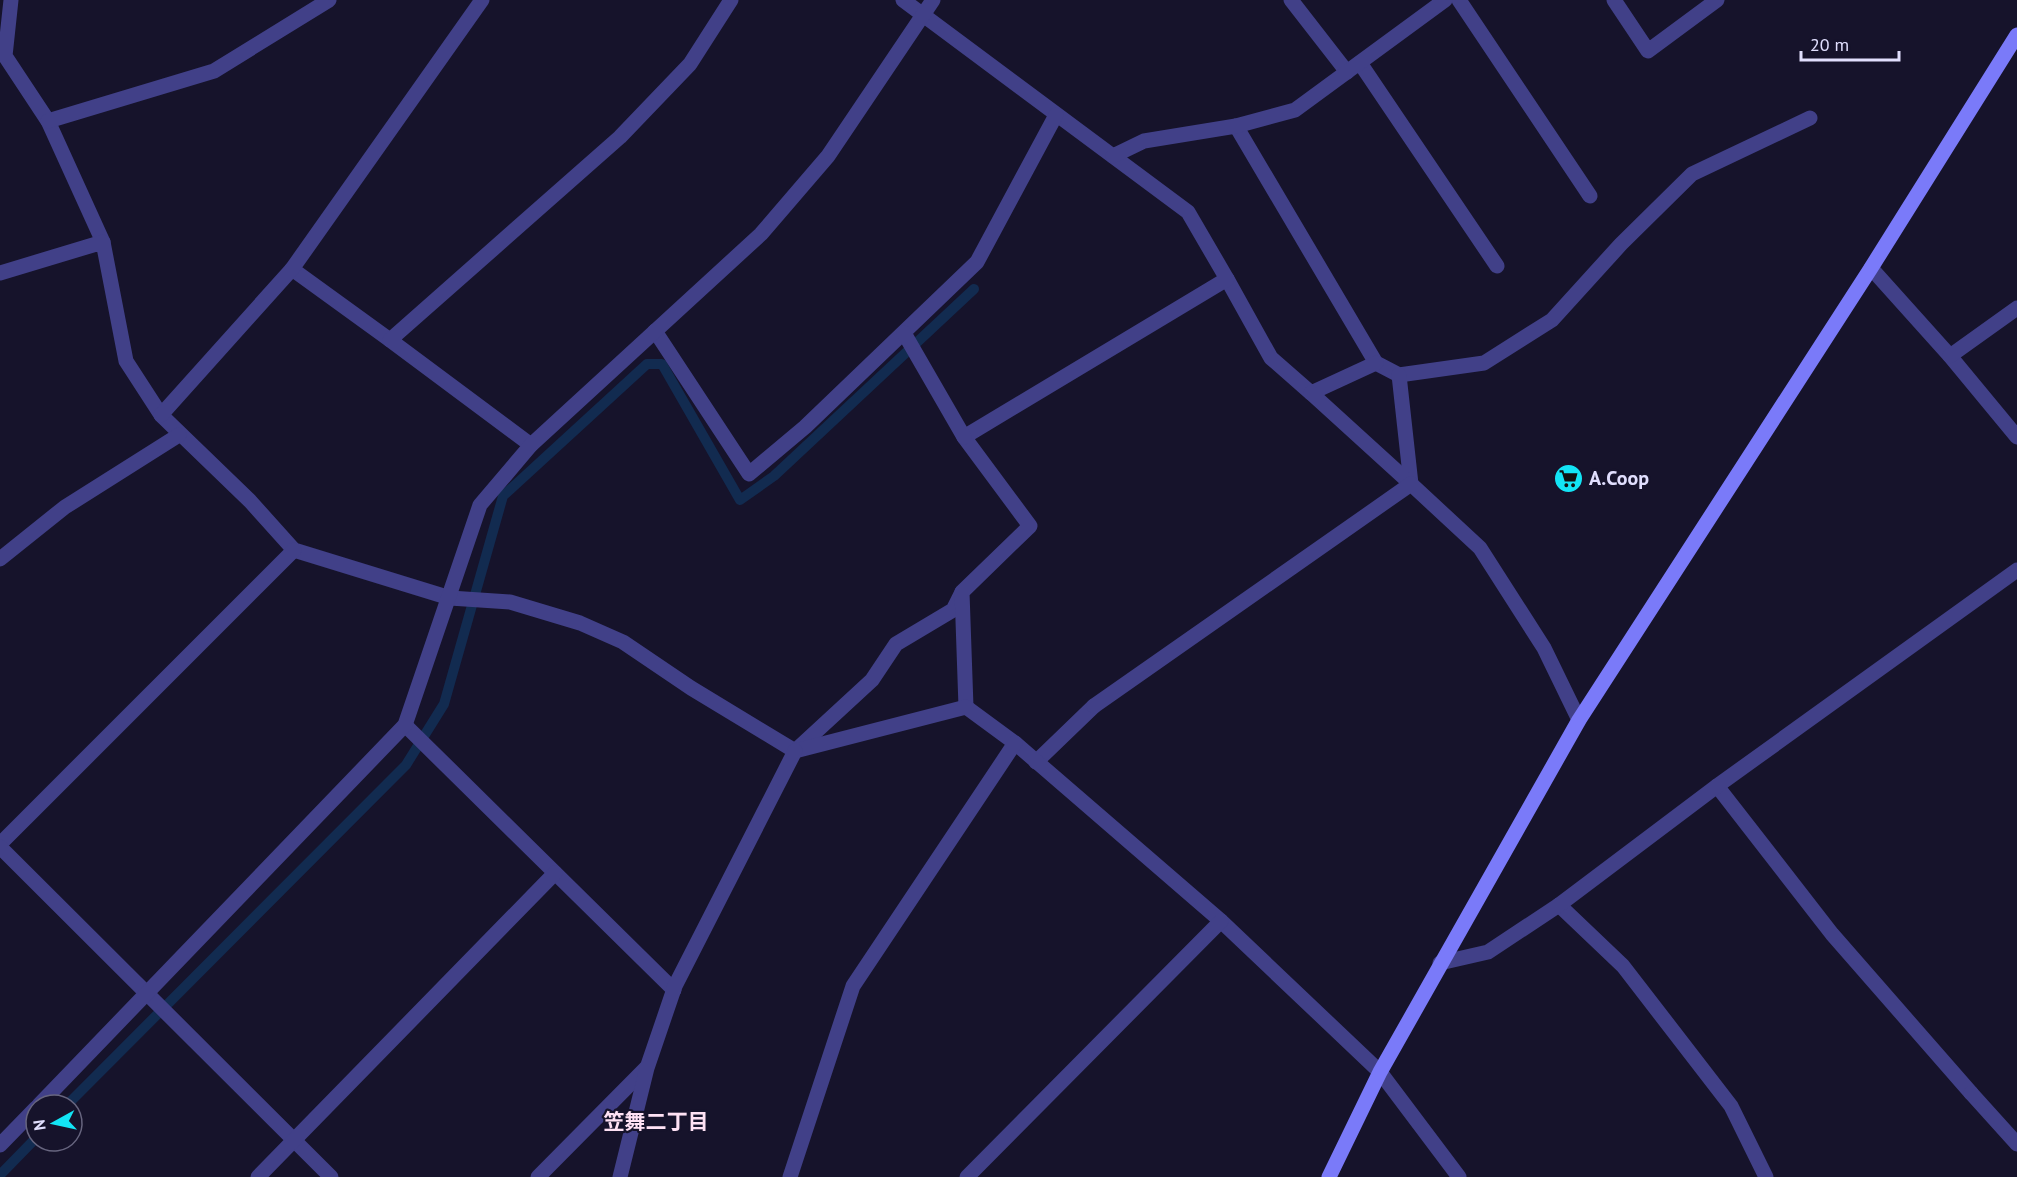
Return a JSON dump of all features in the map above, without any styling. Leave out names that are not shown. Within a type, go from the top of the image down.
[{"type":"street","points":[[11,0],[4,56],[48,121],[103,242],[126,361],[161,415],[179,435],[250,501],[294,550],[450,598],[510,602],[580,623],[623,642],[691,688],[795,751],[966,706]]},
{"type":"street","points":[[48,121],[214,71],[329,0]]},
{"type":"street","points":[[161,415],[292,269],[482,0]]},
{"type":"street","points":[[390,340],[620,137],[690,64],[731,0]]},
{"type":"street","points":[[903,0],[1188,212],[1271,358],[1480,548],[1544,648],[1579,720]]},
{"type":"street","points":[[50,1093],[147,995],[405,725],[480,505],[531,445],[761,234],[828,156],[933,0]]},
{"type":"street","points":[[1292,0],[1347,72]]},
{"type":"street","points":[[1113,156],[1144,141],[1236,126],[1295,110],[1445,0]]},
{"type":"street","points":[[1459,0],[1590,196]]},
{"type":"street","points":[[1614,0],[1648,51],[1717,0]]},
{"type":"street","points":[[1329,1177],[1380,1072],[1579,720],[1871,268],[2017,35]]},
{"type":"street","points":[[1360,63],[1497,266]]},
{"type":"street","points":[[655,331],[749,474],[805,427],[977,262],[1056,115]]},
{"type":"street","points":[[1236,126],[1376,363],[1399,375],[1484,363],[1523,339],[1552,320],[1621,244],[1692,174],[1810,118]]},
{"type":"street","points":[[0,273],[103,242]]},
{"type":"street","points":[[1871,268],[1950,356],[2017,437]]},
{"type":"street","points":[[292,269],[531,445]]},
{"type":"street","points":[[964,437],[1227,279]]},
{"type":"street","points":[[1950,356],[2017,308]]},
{"type":"street","points":[[620,1177],[647,1068],[674,990],[795,751],[872,681],[896,644],[953,610],[962,592],[1030,526],[964,437],[904,333]]},
{"type":"street","points":[[1311,393],[1376,363]]},
{"type":"street","points":[[1399,375],[1411,484]]},
{"type":"street","points":[[0,558],[65,507],[179,435]]},
{"type":"street","points":[[1036,762],[1094,706],[1411,484]]},
{"type":"street","points":[[294,550],[0,846],[331,1177]]},
{"type":"street","points":[[1440,963],[1488,952],[1559,905],[1718,786],[2017,570]]},
{"type":"street","points":[[962,592],[966,706]]},
{"type":"street","points":[[966,706],[1015,743],[1221,921],[1380,1072],[1459,1177]]},
{"type":"street","points":[[405,725],[674,990]]},
{"type":"street","points":[[790,1177],[853,986],[1015,743]]},
{"type":"street","points":[[1718,786],[1832,934],[2017,1144]]},
{"type":"street","points":[[258,1177],[555,873]]},
{"type":"street","points":[[1559,905],[1623,966],[1731,1106],[1766,1177]]},
{"type":"street","points":[[967,1177],[1221,921]]},
{"type":"street","points":[[538,1177],[647,1068]]},
{"type":"street","points":[[0,1145],[24,1120]]},
{"type":"waterway","points":[[79,1093],[406,765],[444,704],[503,496],[647,364],[662,364],[740,500],[774,476],[974,289]]},
{"type":"waterway","points":[[0,1175],[24,1150]]},
{"type":"place","name":"A.Coop","points":[[1568,478]]},
{"type":"district","name":"笠舞二丁目","points":[[656,1122]]}]
